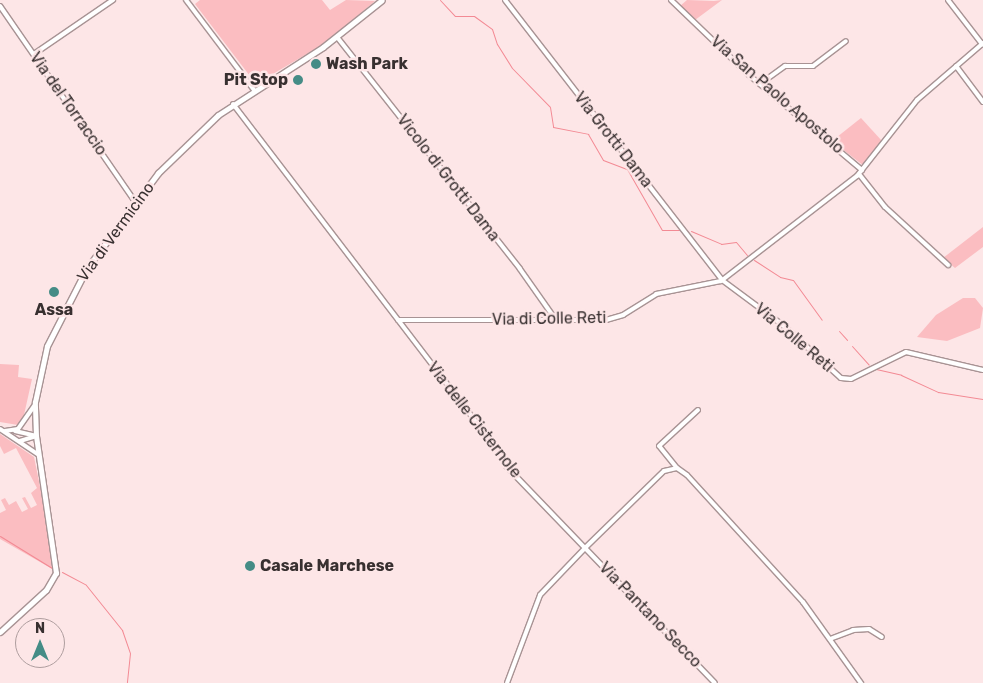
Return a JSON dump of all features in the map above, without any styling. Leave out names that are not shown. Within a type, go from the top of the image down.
[{"type":"main road","name":"Via di Vermicino","points":[[0,632],[46,590],[56,573],[36,436],[35,404],[43,358],[62,312],[96,254],[164,166],[233,104],[337,37],[380,0]]},
{"type":"street","points":[[34,54],[113,0]]},
{"type":"street","points":[[186,0],[254,90]]},
{"type":"street","name":"Via Grotti Dama","points":[[505,0],[722,280]]},
{"type":"street","name":"Via San Paolo Apostolo","points":[[671,0],[760,84],[860,172],[886,207],[948,265]]},
{"type":"street","points":[[722,280],[860,172],[916,101],[982,43],[948,0]]},
{"type":"street","name":"Via del Torraccio","points":[[0,6],[136,203]]},
{"type":"street","name":"Vicolo di Grotti Dama","points":[[337,37],[520,269],[556,320]]},
{"type":"street","points":[[760,84],[785,66],[812,66],[846,41]]},
{"type":"street","points":[[956,66],[983,102]]},
{"type":"street","name":"Via delle Cisternole","points":[[233,104],[498,450],[506,466],[585,548]]},
{"type":"street","name":"Via di Colle Reti","points":[[398,320],[613,318],[656,294],[722,280]]},
{"type":"street","name":"Via Colle Reti","points":[[722,280],[781,323],[842,379],[851,379],[906,352],[983,370]]},
{"type":"street","points":[[12,431],[23,424],[35,404]]},
{"type":"street","points":[[698,410],[658,446],[677,468],[688,475],[803,602],[861,683]]},
{"type":"street","points":[[2,430],[36,436]]},
{"type":"street","points":[[2,430],[39,455]]},
{"type":"street","points":[[20,441],[36,436]]},
{"type":"street","points":[[507,683],[540,595],[664,471],[677,468]]},
{"type":"street","name":"Via Pantano Secco","points":[[585,548],[715,683]]},
{"type":"street","points":[[830,639],[853,630],[869,629],[882,638]]},
{"type":"shaded area","points":[[200,0],[322,0],[330,10],[346,0],[375,1],[327,42],[256,84],[195,4]]},
{"type":"shaded area","points":[[687,0],[722,0],[695,20],[680,6]]},
{"type":"shaded area","points":[[861,118],[882,141],[864,166],[832,141]]},
{"type":"shaded area","points":[[983,227],[983,247],[955,268],[943,258]]},
{"type":"shaded area","points":[[963,298],[975,298],[983,308],[980,328],[947,341],[917,337],[936,315]]},
{"type":"shaded area","points":[[0,364],[19,365],[18,377],[32,379],[24,415],[18,425],[0,422]]},
{"type":"shaded area","points":[[0,434],[34,457],[50,535],[54,570],[0,539],[0,513],[6,510],[1,500],[5,498],[9,505],[16,501],[22,512],[28,509],[22,498],[25,497],[31,508],[37,505],[31,493],[37,488],[16,448],[4,454],[0,446]]},
{"type":"waterway","points":[[440,0],[455,16],[474,16],[492,29],[497,44],[512,68],[550,107],[553,127],[588,134],[603,160],[627,169],[662,230],[679,230]]},
{"type":"waterway","points":[[691,231],[721,244],[736,242],[747,255]]},
{"type":"waterway","points":[[754,260],[780,277],[793,280],[822,320]]},
{"type":"waterway","points":[[839,331],[847,340]]},
{"type":"waterway","points":[[852,346],[869,365]]},
{"type":"waterway","points":[[876,369],[901,375],[938,392],[983,399]]},
{"type":"waterway","points":[[0,536],[52,568]]},
{"type":"waterway","points":[[62,572],[86,585],[122,630],[130,653],[127,683]]},
{"type":"place","name":"Wash Park","points":[[316,64]]},
{"type":"place","name":"Pit Stop","points":[[298,80]]},
{"type":"place","name":"Assa","points":[[54,292]]},
{"type":"place","name":"Casale Marchese","points":[[250,566]]}]
